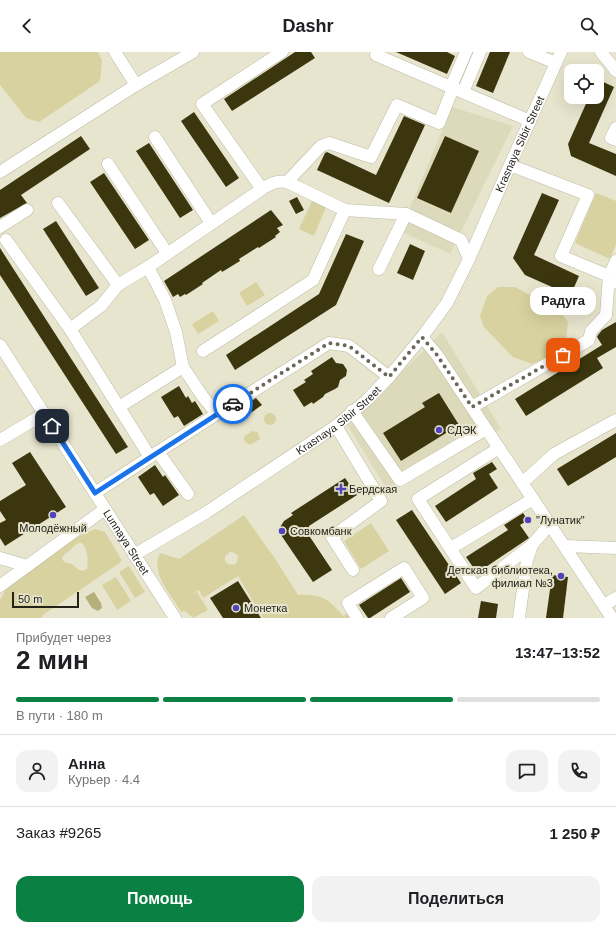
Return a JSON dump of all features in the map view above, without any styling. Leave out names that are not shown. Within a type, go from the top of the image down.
[{"type":"street","points":[[116,52],[136,86]]},
{"type":"street","points":[[0,172],[136,86],[193,52]]},
{"type":"street","points":[[262,190],[202,104],[282,52]]},
{"type":"street","points":[[378,52],[376,55],[530,121]]},
{"type":"street","points":[[456,89],[466,52]]},
{"type":"street","points":[[287,182],[321,146],[329,143],[371,157],[397,105],[439,123],[456,89],[480,52]]},
{"type":"street","points":[[529,52],[556,63]]},
{"type":"street","name":"Krasnaya Sibir Street","points":[[134,555],[207,512],[336,426],[352,411],[367,400],[389,377],[447,304],[469,259],[561,52]]},
{"type":"street","points":[[601,52],[616,71]]},
{"type":"street","points":[[616,128],[611,138],[616,140]]},
{"type":"street","points":[[155,137],[211,223]]},
{"type":"street","points":[[108,164],[167,253]]},
{"type":"street","points":[[510,165],[588,195],[561,256],[609,276],[616,288]]},
{"type":"street","points":[[70,329],[101,306],[118,285],[148,267],[262,190],[281,181],[287,182],[345,210],[406,214],[461,240],[469,259]]},
{"type":"street","points":[[58,203],[118,285]]},
{"type":"street","points":[[0,227],[27,210]]},
{"type":"street","points":[[203,351],[313,280],[345,210]]},
{"type":"street","points":[[379,269],[406,214]]},
{"type":"street","points":[[6,240],[70,329],[119,408],[154,455],[188,494]]},
{"type":"street","points":[[472,407],[589,340],[591,331],[606,315],[609,276],[616,261]]},
{"type":"street","points":[[148,267],[165,300],[176,332],[183,367],[203,398],[216,414]]},
{"type":"street","points":[[422,337],[437,355],[611,613]]},
{"type":"street","points":[[95,493],[216,414],[329,343],[349,346],[389,377]]},
{"type":"street","name":"Lunnaya Street","points":[[0,345],[175,618]]},
{"type":"street","points":[[119,408],[183,367]]},
{"type":"street","points":[[352,411],[400,480],[486,429]]},
{"type":"street","points":[[0,440],[44,414]]},
{"type":"street","points":[[522,483],[554,454],[616,420]]},
{"type":"street","points":[[336,426],[381,502],[332,537],[354,570]]},
{"type":"street","points":[[499,448],[418,499],[476,588],[532,545],[550,524]]},
{"type":"street","points":[[450,548],[533,499]]},
{"type":"street","points":[[0,586],[105,508]]},
{"type":"street","points":[[519,618],[527,560],[532,545]]},
{"type":"street","points":[[565,546],[616,548]]},
{"type":"street","points":[[0,558],[27,566]]},
{"type":"street","points":[[357,618],[348,603],[404,568],[423,598],[391,618]]},
{"type":"street","points":[[611,613],[616,598]]},
{"type":"shaded area","points":[[0,52],[98,52],[102,60],[100,81],[39,122],[26,118],[0,85]]},
{"type":"shaded area","points":[[452,107],[513,126],[450,254],[400,231]]},
{"type":"shaded area","points":[[596,193],[616,201],[616,244],[610,259],[575,243]]},
{"type":"shaded area","points":[[312,201],[326,207],[314,236],[299,229]]},
{"type":"shaded area","points":[[256,282],[265,295],[247,306],[239,293]]},
{"type":"shaded area","points":[[498,287],[515,287],[560,311],[568,322],[566,341],[553,355],[532,364],[513,357],[484,327],[480,316],[487,296]]},
{"type":"shaded area","points":[[213,311],[219,321],[198,334],[192,324]]},
{"type":"shaded area","points":[[442,332],[501,429],[389,493],[348,426]]},
{"type":"shaded area","points":[[268,413],[272,413],[276,419],[272,425],[268,425],[264,421],[264,417]]},
{"type":"shaded area","points":[[252,431],[257,432],[260,439],[250,445],[244,441],[244,437]]},
{"type":"shaded area","points":[[244,515],[276,560],[298,595],[313,595],[324,598],[343,616],[349,612],[352,618],[263,618],[238,576],[203,598],[199,590],[193,593],[197,592],[208,610],[193,618],[185,611],[181,612],[163,583],[158,568],[160,553],[179,559]],"holes":[[[230,552],[235,553],[238,556],[237,562],[234,565],[228,564],[225,561],[225,556]]]},
{"type":"shaded area","points":[[371,523],[389,551],[361,569],[344,541]]},
{"type":"shaded area","points":[[95,529],[105,532],[121,559],[121,562],[43,615],[41,618],[0,618],[0,600],[7,587],[73,539]],"holes":[[[78,543],[82,543],[86,551],[88,562],[87,569],[83,571],[79,570],[72,564],[64,562],[62,558]]]},
{"type":"shaded area","points":[[129,566],[145,592],[135,598],[119,572]]},
{"type":"shaded area","points":[[116,577],[131,601],[117,610],[102,585]]},
{"type":"shaded area","points":[[94,592],[101,603],[102,608],[98,611],[92,608],[85,597]]},
{"type":"building","points":[[295,52],[311,52],[315,58],[232,111],[224,99]]},
{"type":"building","points":[[396,52],[447,52],[455,56],[447,74]]},
{"type":"building","points":[[490,52],[510,52],[493,93],[476,86]]},
{"type":"building","points":[[604,82],[614,87],[589,143],[616,154],[616,176],[571,156],[568,144],[586,104],[604,104]]},
{"type":"building","points":[[194,112],[239,178],[226,187],[181,121]]},
{"type":"building","points":[[404,116],[425,125],[389,203],[317,170],[325,153],[327,152],[376,175]]},
{"type":"building","points":[[81,136],[90,149],[21,195],[27,203],[0,218],[0,190]]},
{"type":"building","points":[[445,136],[479,151],[451,213],[417,198]]},
{"type":"building","points":[[149,143],[193,210],[180,218],[136,151]]},
{"type":"building","points":[[104,173],[149,240],[135,249],[90,182]]},
{"type":"building","points":[[542,193],[559,200],[534,255],[579,276],[572,292],[561,291],[525,275],[513,258]]},
{"type":"building","points":[[297,197],[304,210],[296,214],[289,201]]},
{"type":"building","points":[[271,210],[283,225],[277,228],[280,232],[275,236],[276,237],[239,259],[240,261],[222,272],[221,270],[186,295],[185,294],[180,297],[178,294],[173,297],[164,281]]},
{"type":"building","points":[[56,221],[99,288],[86,296],[43,229]]},
{"type":"building","points":[[346,234],[364,241],[336,305],[235,370],[226,355],[319,294]]},
{"type":"building","points":[[410,244],[425,251],[413,280],[397,273]]},
{"type":"building","points":[[0,248],[128,447],[116,454],[0,275]]},
{"type":"building","points":[[616,322],[616,347],[597,358],[603,368],[526,416],[515,399],[602,345],[597,337],[598,335],[602,330]]},
{"type":"building","points":[[332,357],[336,363],[343,364],[347,370],[346,376],[340,380],[338,387],[325,394],[313,404],[312,402],[304,407],[293,390],[306,382],[304,380],[313,374],[311,371]]},
{"type":"building","points":[[179,386],[186,398],[188,396],[192,403],[195,401],[203,414],[184,426],[178,416],[174,418],[161,397]]},
{"type":"building","points":[[439,393],[459,425],[401,461],[383,433],[425,407],[422,403]]},
{"type":"building","points":[[256,398],[262,405],[249,414],[244,406]]},
{"type":"building","points":[[616,433],[616,457],[568,486],[557,469]]},
{"type":"building","points":[[30,452],[66,507],[5,546],[0,538],[0,523],[6,520],[0,511],[0,501],[26,485],[12,463]]},
{"type":"building","points":[[492,462],[497,469],[489,474],[498,488],[446,522],[435,506],[476,479],[473,473]]},
{"type":"building","points":[[155,465],[163,477],[165,475],[179,495],[163,506],[154,493],[150,495],[138,477]]},
{"type":"building","points":[[345,478],[357,495],[309,526],[308,534],[332,570],[313,582],[281,535],[279,529],[284,521],[293,515],[291,513]]},
{"type":"building","points":[[412,510],[461,583],[445,594],[396,520]]},
{"type":"building","points":[[523,513],[528,520],[520,525],[529,538],[477,573],[466,557],[508,530],[504,525]]},
{"type":"building","points":[[552,575],[568,577],[563,618],[546,618]]},
{"type":"building","points":[[401,578],[410,592],[368,618],[359,605]]},
{"type":"building","name":"Монетка","points":[[238,581],[261,618],[223,618],[210,598]]},
{"type":"building","points":[[481,601],[498,604],[496,618],[478,618]]},
{"type":"way so far","points":[[233,404],[329,343],[349,346],[389,377],[422,337],[437,355],[472,407],[563,355]]},
{"type":"place","name":"Радуга","points":[[563,355]]},
{"type":"place","name":"СДЭК","points":[[439,430]]},
{"type":"place","name":"Бердская","points":[[341,489]]},
{"type":"place","name":"Молодёжный","points":[[53,515]]},
{"type":"place","name":"\"Лунатик\"","points":[[528,520]]},
{"type":"place","name":"Совкомбанк","points":[[282,531]]},
{"type":"place","name":"Детская библиотека, филиал №3","points":[[561,576]]},
{"type":"place","name":"Монетка","points":[[236,608]]},
{"type":"route","points":[[52,426],[95,493],[233,404]]}]
